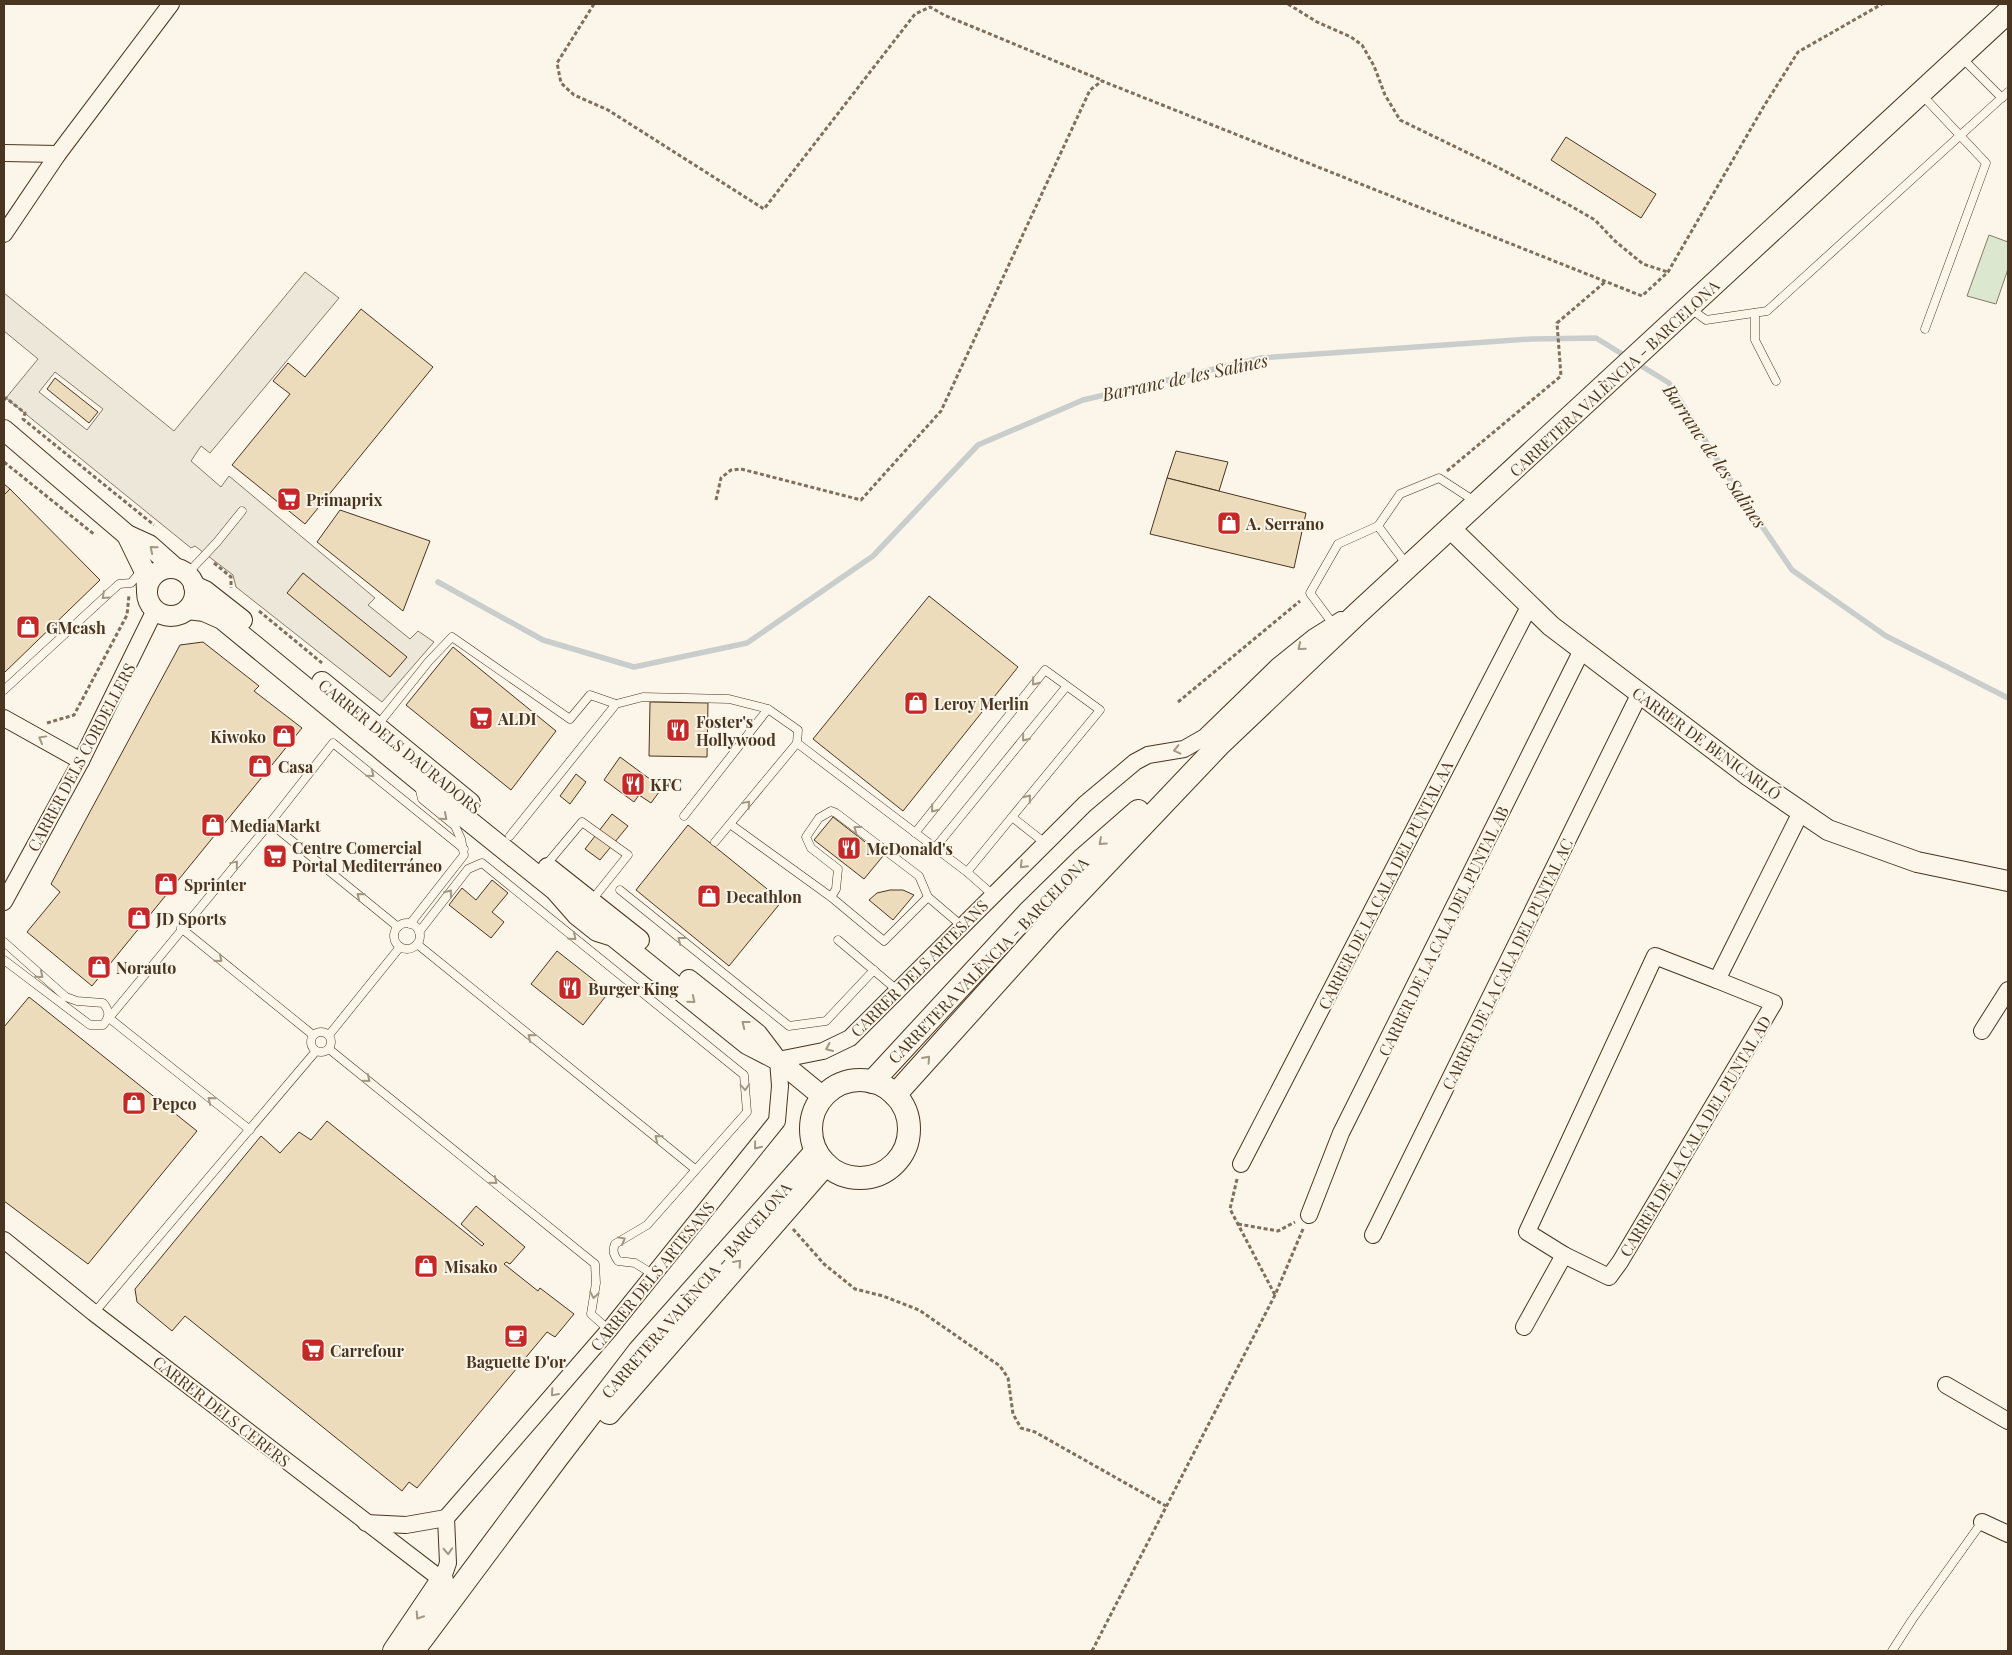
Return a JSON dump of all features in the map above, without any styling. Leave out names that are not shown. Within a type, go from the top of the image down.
[{"type":"main road","name":"CARRETERA VALÈNCIA - BARCELONA","points":[[895,1095],[1048,924],[1220,744],[1408,566],[1690,308],[2008,12]]},
{"type":"main road","name":"CARRETERA VALÈNCIA - BARCELONA","points":[[872,1082],[1030,912],[1082,860],[1198,757],[1220,744]]},
{"type":"main road","points":[[860,1080],[872,1082],[891,1091],[895,1095],[901,1102],[908,1117],[909,1132],[905,1148],[897,1161],[885,1171],[870,1177],[854,1178],[839,1174],[821,1158],[811,1135],[812,1118],[818,1103],[829,1091],[844,1083],[860,1080]]},
{"type":"main road","name":"CARRETERA VALÈNCIA - BARCELONA","points":[[488,1550],[780,1215],[821,1158]]},
{"type":"main road","name":"CARRETERA VALÈNCIA - BARCELONA","points":[[414,1651],[639,1351],[821,1158]]},
{"type":"main road","points":[[394,1651],[442,1580]]},
{"type":"street","points":[[4,234],[58,154],[171,4]]},
{"type":"street","points":[[4,153],[58,154]]},
{"type":"street","name":"CARRER DELS DAURADORS","points":[[4,430],[127,535],[149,544],[186,576],[377,726],[596,906],[757,1034],[778,1060],[823,1097]]},
{"type":"street","name":"CARRER DE BENICARLÓ","points":[[1450,528],[1551,626],[1749,776],[1828,830],[1917,862],[2008,881]]},
{"type":"street","name":"CARRER DELS DAURADORS","points":[[127,535],[140,580]]},
{"type":"street","points":[[167,568],[186,576],[194,598],[188,609],[176,616],[168,616],[155,610],[140,580],[167,568]]},
{"type":"street","name":"CARRER DE LA CALA DEL PUNTAL AA","points":[[1241,1164],[1530,605]]},
{"type":"street","name":"CARRER DELS DAURADORS","points":[[188,609],[204,611],[222,619],[417,780],[582,912],[596,906]]},
{"type":"street","name":"CARRER DELS CORDELLERS","points":[[4,902],[81,760],[155,610]]},
{"type":"street","name":"CARRER DELS ARTESANS","points":[[446,1518],[609,1330],[777,1121],[780,1086],[778,1060],[823,1052],[850,1038],[1085,804],[1135,762],[1148,755],[1184,749],[1205,737],[1278,666],[1333,624],[1358,613]]},
{"type":"street","name":"CARRER DE LA CALA DEL PUNTAL AB","points":[[1309,1215],[1342,1133],[1582,650]]},
{"type":"street","name":"CARRER DE LA CALA DEL PUNTAL AC","points":[[1373,1235],[1640,694]]},
{"type":"street","points":[[4,718],[81,760]]},
{"type":"street","points":[[1717,980],[1801,812]]},
{"type":"street","name":"CARRER DELS DAURADORS","points":[[555,890],[577,915],[597,931],[613,936],[747,1044],[778,1060]]},
{"type":"street","name":"CARRER DE LA CALA DEL PUNTAL AD","points":[[1655,956],[1774,1004],[1620,1262],[1609,1277],[1564,1255],[1527,1232],[1655,956]]},
{"type":"street","points":[[1982,1031],[2008,990]]},
{"type":"street","name":"CARRER DELS CERERS","points":[[4,1240],[94,1313],[442,1580]]},
{"type":"street","points":[[1524,1327],[1564,1255]]},
{"type":"street","points":[[1946,1385],[2008,1421]]},
{"type":"street","points":[[366,1523],[406,1525],[446,1518],[448,1563],[442,1580]]},
{"type":"street","points":[[1982,1522],[2008,1534]]},
{"type":"lane","points":[[1961,56],[2002,98]]},
{"type":"lane","points":[[1690,308],[1706,320],[1766,311],[2008,92]]},
{"type":"lane","points":[[1920,94],[1986,163],[1925,329]]},
{"type":"lane","points":[[1756,313],[1754,340],[1776,381]]},
{"type":"lane","points":[[1333,624],[1310,593],[1338,544],[1378,526],[1400,494],[1439,478],[1477,503]]},
{"type":"lane","points":[[186,576],[242,511]]},
{"type":"lane","points":[[1378,526],[1408,566]]},
{"type":"lane","points":[[4,690],[119,584],[140,580]]},
{"type":"lane","points":[[377,726],[430,660],[452,636],[570,719],[590,695],[616,704],[643,697],[729,698],[768,709],[798,730],[797,743],[715,842]]},
{"type":"lane","points":[[915,833],[1045,670],[1100,710],[967,872]]},
{"type":"lane","points":[[935,848],[1066,687]]},
{"type":"lane","points":[[510,836],[616,704]]},
{"type":"lane","points":[[684,816],[768,709]]},
{"type":"lane","points":[[4,960],[90,1025],[103,1025],[181,928],[270,823],[333,743],[464,850]]},
{"type":"lane","points":[[797,743],[967,872],[994,895]]},
{"type":"lane","points":[[410,924],[464,855],[455,826],[422,799],[417,780]]},
{"type":"lane","points":[[831,897],[836,889],[838,869],[811,848],[806,837],[819,818],[830,811],[836,813],[919,876],[928,897],[962,926]]},
{"type":"lane","points":[[1012,817],[1045,843]]},
{"type":"lane","points":[[546,865],[582,822],[628,854],[596,906]]},
{"type":"lane","points":[[270,823],[398,927]]},
{"type":"lane","points":[[730,824],[831,897],[884,940],[928,897]]},
{"type":"lane","points":[[419,932],[468,869],[482,863],[744,1075],[747,1112],[648,1225],[615,1244],[613,1248],[618,1261],[635,1263],[654,1274]]},
{"type":"lane","points":[[620,890],[789,1026],[826,1021],[874,970]]},
{"type":"lane","points":[[406,923],[410,924],[417,928],[420,936],[417,944],[407,949],[400,947],[394,938],[398,927],[406,923]]},
{"type":"lane","points":[[181,928],[313,1035]]},
{"type":"lane","points":[[838,940],[897,990]]},
{"type":"lane","points":[[4,942],[66,997],[77,1001],[103,1002],[109,1012],[109,1018]]},
{"type":"lane","points":[[417,944],[696,1169]]},
{"type":"lane","points":[[329,1035],[400,947]]},
{"type":"lane","points":[[109,1018],[250,1130]]},
{"type":"lane","points":[[313,1035],[323,1031],[329,1035],[332,1044],[329,1049],[323,1052],[316,1051]]},
{"type":"lane","points":[[313,1035],[311,1042],[316,1051]]},
{"type":"lane","points":[[329,1049],[595,1264],[596,1284],[591,1314],[609,1330]]},
{"type":"lane","points":[[94,1313],[316,1051]]},
{"type":"lane","points":[[1892,1651],[1982,1522]]},
{"type":"path","points":[[594,4],[557,63],[561,83],[574,95],[608,110],[764,209],[915,14],[930,7],[944,15],[1102,81],[1642,296],[1668,272],[1764,106],[1798,52],[1882,4]]},
{"type":"path","points":[[1288,4],[1317,22],[1351,37],[1362,45],[1374,66],[1385,96],[1400,120],[1497,167],[1569,205],[1595,220],[1615,241],[1643,264],[1668,272]]},
{"type":"path","points":[[716,500],[721,478],[731,470],[741,469],[861,500],[941,411],[1090,90],[1102,81]]},
{"type":"path","points":[[1439,478],[1562,376],[1557,323],[1605,282]]},
{"type":"path","points":[[4,462],[102,540]]},
{"type":"path","points":[[46,723],[74,715],[127,616],[140,580]]},
{"type":"path","points":[[1178,702],[1310,593]]},
{"type":"path","points":[[1241,1164],[1230,1209],[1275,1295]]},
{"type":"path","points":[[780,1215],[824,1264],[854,1289],[883,1296],[919,1310],[1000,1366],[1008,1378],[1013,1414],[1021,1428],[1035,1432],[1166,1506]]},
{"type":"path","points":[[1238,1224],[1278,1231],[1309,1215]]},
{"type":"path","points":[[1092,1651],[1275,1295],[1309,1215]]},
{"type":"green space","points":[[1989,235],[2008,242],[2008,269],[1996,304],[1967,296]]},
{"type":"shaded area","points":[[305,272],[339,298],[210,453],[201,446],[191,461],[221,487],[229,476],[375,598],[368,605],[410,639],[418,631],[434,642],[382,702],[236,587],[233,575],[195,546],[191,548],[6,398],[38,359],[4,331],[4,293],[174,431]],"holes":[[[55,372],[103,409],[87,430],[39,392]]]},
{"type":"building","points":[[1566,137],[1656,194],[1641,218],[1551,160]]},
{"type":"building","points":[[361,309],[433,367],[305,524],[232,465],[290,394],[273,381],[288,363],[305,377]]},
{"type":"building","points":[[55,378],[98,412],[89,423],[47,389]]},
{"type":"building","points":[[1176,451],[1228,462],[1219,491],[1167,478]]},
{"type":"building","name":"A. Serrano","points":[[1167,478],[1306,513],[1294,568],[1150,534]]},
{"type":"building","points":[[4,484],[10,489],[4,495]]},
{"type":"building","name":"GMcash","points":[[10,489],[100,580],[4,673],[4,495]]},
{"type":"building","points":[[340,510],[430,541],[403,611],[317,542]]},
{"type":"building","points":[[303,573],[407,657],[390,677],[287,593]]},
{"type":"building","name":"Leroy Merlin","points":[[929,596],[1018,667],[903,811],[813,739]]},
{"type":"building","points":[[203,642],[259,686],[254,691],[302,728],[92,986],[27,932],[60,892],[51,884],[180,645]]},
{"type":"building","name":"ALDI","points":[[453,647],[556,731],[511,790],[406,705]]},
{"type":"building","name":"Foster's Hollywood","points":[[650,702],[708,703],[707,757],[649,756]]},
{"type":"building","name":"KFC","points":[[620,757],[662,788],[651,803],[639,795],[634,802],[604,780]]},
{"type":"building","points":[[576,774],[586,782],[570,804],[560,796]]},
{"type":"building","points":[[612,814],[628,826],[600,860],[585,849]]},
{"type":"building","name":"McDonald's","points":[[833,817],[883,856],[864,879],[814,840]]},
{"type":"building","name":"Decathlon","points":[[688,825],[782,901],[729,966],[636,890]]},
{"type":"building","points":[[492,880],[508,893],[492,912],[504,922],[491,938],[449,905],[462,888],[476,900]]},
{"type":"building","points":[[903,890],[914,895],[893,920],[869,900],[877,893]]},
{"type":"building","name":"Burger King","points":[[557,951],[609,992],[583,1025],[531,984]]},
{"type":"building","points":[[29,997],[197,1131],[88,1264],[4,1201],[4,1027]]},
{"type":"building","points":[[327,1121],[482,1246],[484,1244],[461,1224],[476,1206],[525,1247],[510,1264],[506,1262],[504,1264],[538,1291],[540,1288],[574,1314],[555,1337],[547,1332],[417,1488],[409,1482],[402,1491],[185,1316],[172,1331],[137,1302],[135,1289],[261,1136],[280,1153],[299,1132],[311,1140]]},
{"type":"waterway","name":"Barranc de les Salines","points":[[438,582],[543,640],[634,667],[747,643],[873,556],[978,445],[1083,400],[1261,358],[1531,339],[1596,338],[1627,357]]},
{"type":"waterway","name":"Barranc de les Salines","points":[[1635,362],[1669,383],[1729,478],[1792,570],[1886,636],[2008,698]]},
{"type":"place","name":"Primaprix","points":[[289,499]]},
{"type":"place","name":"A. Serrano","points":[[1229,523]]},
{"type":"place","name":"GMcash","points":[[28,627]]},
{"type":"place","name":"Leroy Merlin","points":[[916,703]]},
{"type":"place","name":"ALDI","points":[[481,718]]},
{"type":"place","name":"Foster's Hollywood","points":[[678,730]]},
{"type":"place","name":"Kiwoko","points":[[284,736]]},
{"type":"place","name":"Casa","points":[[260,766]]},
{"type":"place","name":"KFC","points":[[633,784]]},
{"type":"place","name":"MediaMarkt","points":[[213,825]]},
{"type":"place","name":"McDonald's","points":[[849,848]]},
{"type":"place","name":"Centre Comercial Portal Mediterráneo","points":[[275,856]]},
{"type":"place","name":"Sprinter","points":[[166,884]]},
{"type":"place","name":"Decathlon","points":[[709,896]]},
{"type":"place","name":"JD Sports","points":[[139,918]]},
{"type":"place","name":"Norauto","points":[[99,967]]},
{"type":"place","name":"Burger King","points":[[570,988]]},
{"type":"place","name":"Pepco","points":[[134,1103]]},
{"type":"place","name":"Misako","points":[[426,1266]]},
{"type":"place","name":"Baguette D'or","points":[[516,1336]]},
{"type":"place","name":"Carrefour","points":[[313,1350]]}]
